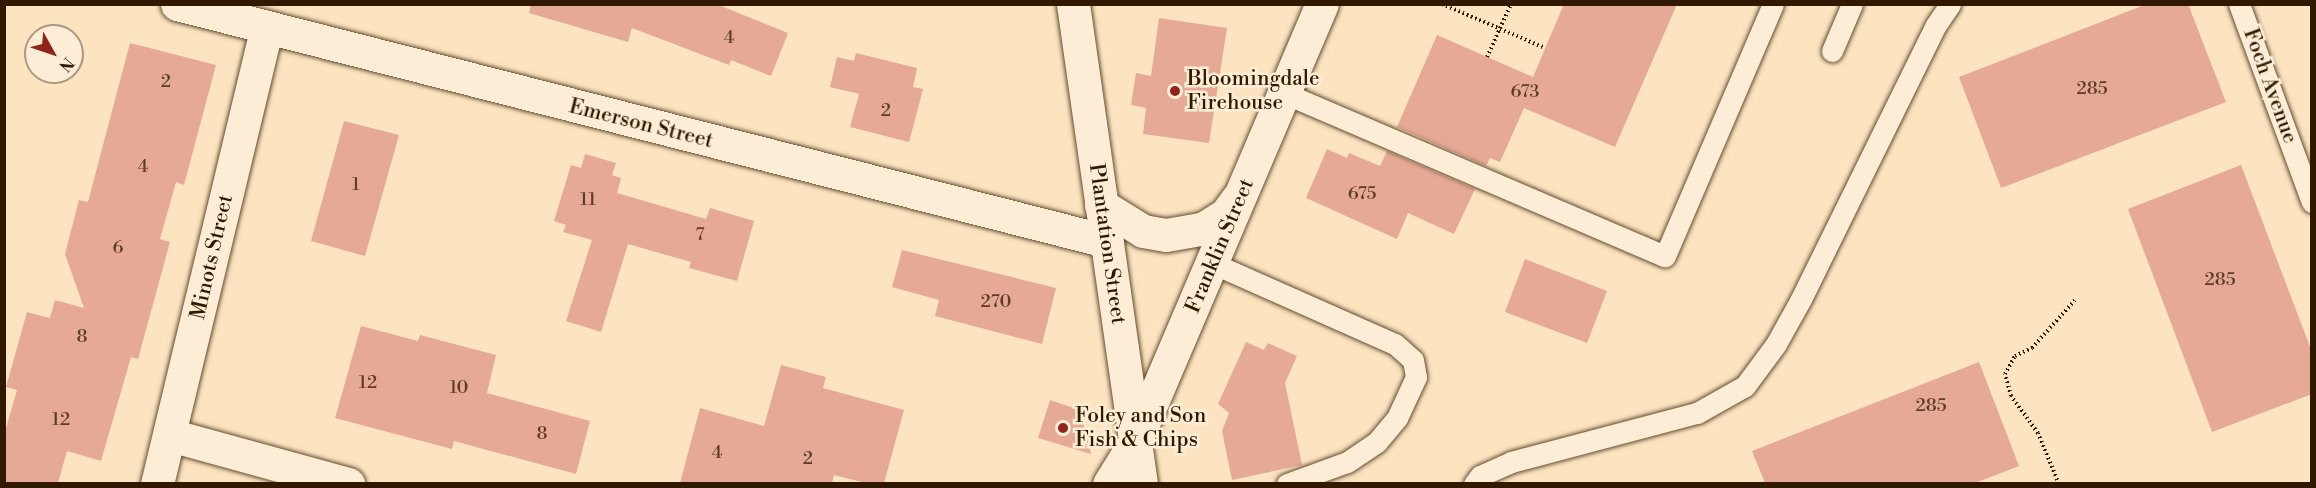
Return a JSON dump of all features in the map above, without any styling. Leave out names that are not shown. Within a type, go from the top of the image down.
[{"type":"street","name":"Emerson Street","points":[[177,4],[266,30],[1106,241]]},
{"type":"street","name":"Plantation Street","points":[[1073,4],[1141,483]]},
{"type":"street","name":"Franklin Street","points":[[1109,483],[1135,442],[1322,4]]},
{"type":"street","name":"Minots Street","points":[[157,483],[266,30]]},
{"type":"street","points":[[1101,205],[1143,231],[1166,235],[1204,228],[1226,214],[1244,191]]},
{"type":"street","points":[[170,435],[348,483]]},
{"type":"lane","points":[[1284,93],[1665,256],[1773,4]]},
{"type":"lane","points":[[1832,51],[1852,4]]},
{"type":"lane","points":[[1474,483],[1503,465],[1697,413],[1745,386],[1785,329],[1936,24],[1950,4]]},
{"type":"lane","name":"Foch Avenue","points":[[2239,4],[2312,202]]},
{"type":"lane","points":[[1212,263],[1395,344],[1413,360],[1416,378],[1397,418],[1377,442],[1347,462],[1287,483]]},
{"type":"path","points":[[1442,4],[1545,48]]},
{"type":"path","points":[[1487,57],[1511,4]]},
{"type":"path","points":[[2059,483],[2038,434],[2011,396],[2005,374],[2015,356],[2032,348],[2075,300]]},
{"type":"building","points":[[531,4],[716,4],[788,33],[771,76],[731,60],[729,65],[632,28],[628,42],[529,13]]},
{"type":"building","points":[[1564,4],[1677,4],[1615,147],[1524,108],[1500,162],[1490,158],[1486,166],[1397,127],[1437,35],[1533,77]]},
{"type":"building","points":[[2147,4],[2188,4],[2226,102],[2001,188],[1959,77]]},
{"type":"building","name":"Bloomingdale Firehouse","points":[[1159,18],[1227,28],[1209,143],[1143,134],[1146,108],[1131,105],[1136,73],[1151,76]]},
{"type":"building","points":[[130,43],[216,65],[184,185],[176,182],[160,239],[170,242],[138,359],[131,357],[101,461],[67,451],[58,483],[4,483],[4,435],[17,390],[6,387],[27,312],[50,318],[55,300],[84,308],[65,254],[79,200],[88,202]]},
{"type":"building","points":[[856,53],[917,68],[913,87],[923,89],[909,142],[850,127],[859,94],[830,87],[837,57],[854,61]]},
{"type":"building","points":[[344,121],[399,135],[365,256],[311,241]]},
{"type":"building","points":[[1327,149],[1347,158],[1349,153],[1380,166],[1387,151],[1475,189],[1454,234],[1408,213],[1397,239],[1306,198]]},
{"type":"building","points":[[585,154],[616,163],[612,175],[621,178],[617,193],[706,219],[710,208],[754,221],[737,281],[689,268],[691,262],[628,244],[601,332],[566,321],[592,240],[563,232],[566,225],[554,221],[571,165],[581,168]]},
{"type":"building","points":[[2241,165],[2312,352],[2312,394],[2212,432],[2128,209]]},
{"type":"building","points":[[902,250],[1056,288],[1042,344],[935,316],[939,300],[892,287]]},
{"type":"building","points":[[1525,259],[1607,291],[1587,343],[1505,312]]},
{"type":"building","points":[[361,326],[418,341],[420,335],[496,355],[487,393],[590,421],[576,474],[454,441],[452,449],[335,418]]},
{"type":"building","points":[[1246,342],[1264,350],[1268,343],[1297,356],[1285,383],[1302,465],[1232,480],[1222,431],[1229,413],[1218,404]]},
{"type":"building","points":[[1979,362],[2019,466],[1975,483],[1765,483],[1752,451]]},
{"type":"building","points":[[781,365],[826,377],[823,388],[904,410],[884,483],[866,483],[834,475],[832,483],[680,483],[700,408],[764,426]]},
{"type":"building","points":[[1050,400],[1080,410],[1091,454],[1038,438]]},
{"type":"place","name":"Bloomingdale Firehouse","points":[[1175,91]]},
{"type":"place","name":"Foley and Son Fish & Chips","points":[[1063,428]]}]
